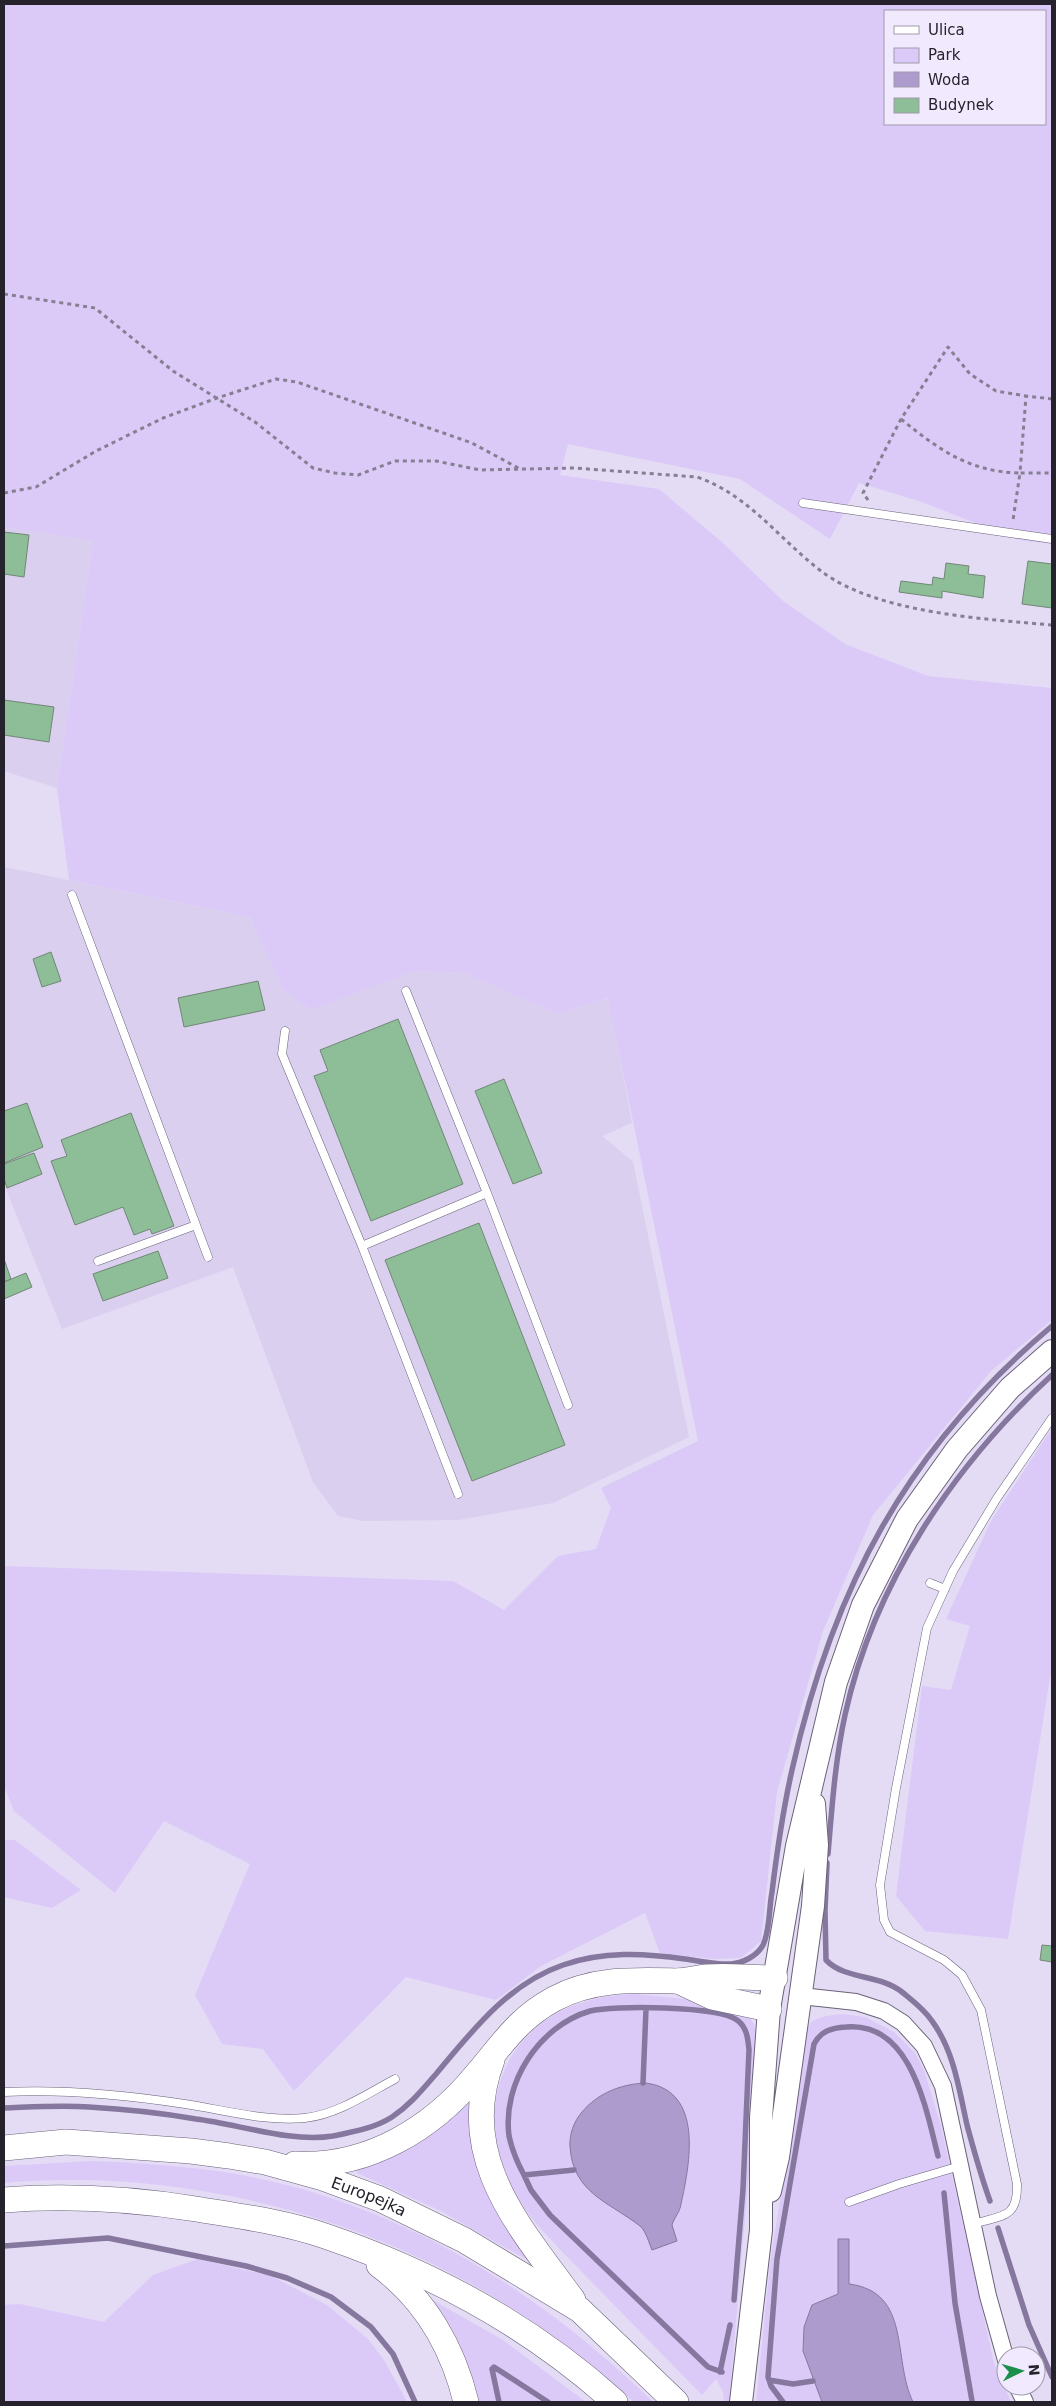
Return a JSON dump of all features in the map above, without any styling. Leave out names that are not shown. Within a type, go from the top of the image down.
[{"type":"main road","points":[[265,2162],[322,2163],[345,2160],[386,2147],[407,2136],[443,2108],[475,2077],[522,2020],[550,2001],[574,1990],[617,1980],[678,1981],[707,1977],[775,1978]]},
{"type":"main road","points":[[678,1981],[712,1997],[769,2009]]},
{"type":"main road","points":[[496,2051],[486,2075],[482,2097],[481,2119],[487,2162],[495,2185],[515,2220],[580,2310]]},
{"type":"main road","name":"Europejka","points":[[4,2148],[66,2142],[191,2151],[265,2162],[323,2178],[380,2199],[464,2240],[580,2310],[676,2402]]},
{"type":"main road","points":[[4,2200],[26,2198],[135,2200],[272,2223],[324,2236],[458,2293],[504,2319],[571,2366],[615,2402]]},
{"type":"main road","points":[[357,2249],[408,2291],[424,2310],[440,2333],[452,2357],[466,2402]]},
{"type":"street","points":[[761,2230],[761,2118],[769,2009],[797,1846],[814,1783],[836,1682],[863,1605],[906,1519],[957,1449],[1010,1388],[1052,1351]]},
{"type":"street","points":[[741,2402],[761,2230],[778,2157],[813,1906],[817,1845],[814,1783]]},
{"type":"street","points":[[775,1978],[783,1978],[791,1982],[797,1987],[801,1996]]},
{"type":"street","points":[[769,2009],[787,2007],[794,2004],[801,1996]]},
{"type":"street","points":[[801,1996],[856,2002],[884,2011],[903,2023],[924,2046],[942,2086],[988,2296],[1002,2346]]},
{"type":"lane","points":[[803,503],[1052,539]]},
{"type":"lane","points":[[72,894],[208,1257]]},
{"type":"lane","points":[[406,991],[487,1193],[568,1406]]},
{"type":"lane","points":[[285,1031],[282,1054],[362,1246],[458,1494]]},
{"type":"lane","points":[[362,1246],[487,1193]]},
{"type":"lane","points":[[98,1262],[196,1225]]},
{"type":"lane","points":[[973,2224],[1010,2212],[1017,2203],[1017,2184],[981,2010],[962,1975],[944,1960],[890,1932],[884,1920],[880,1884],[928,1628],[953,1571],[997,1498],[1052,1418]]},
{"type":"lane","points":[[930,1583],[945,1589]]},
{"type":"lane","points":[[4,2092],[149,2099],[265,2118],[305,2118],[329,2113],[348,2105],[395,2079]]},
{"type":"lane","points":[[848,2202],[899,2184],[960,2166]]},
{"type":"path","points":[[4,294],[95,308],[173,371],[255,422],[313,468],[335,473],[358,475],[395,461],[436,462],[480,470],[522,471],[591,468],[697,478],[714,483],[753,509],[821,571],[848,587],[898,606],[1052,626]]},
{"type":"path","points":[[879,515],[863,492],[901,419],[948,347],[970,374],[996,391],[1052,399]]},
{"type":"path","points":[[4,493],[36,487],[96,451],[163,418],[276,378],[297,382],[472,443],[522,471]]},
{"type":"path","points":[[1011,533],[1020,473],[1026,396]]},
{"type":"path","points":[[901,419],[954,458],[997,472],[1052,472]]},
{"type":"shaded area","points":[[4,527],[93,541],[57,788],[4,771]]},
{"type":"shaded area","points":[[4,867],[250,917],[283,989],[311,1010],[415,971],[464,973],[558,1014],[609,998],[632,1123],[602,1136],[633,1162],[689,1437],[553,1503],[459,1520],[363,1521],[338,1516],[313,1482],[233,1267],[62,1329],[4,1184]]},
{"type":"green space","points":[[4,4],[1052,4],[1052,544],[1019,540],[919,501],[859,483],[830,539],[740,479],[568,444],[560,475],[659,489],[723,543],[783,601],[845,644],[928,676],[1052,688],[1052,1320],[991,1371],[873,1515],[823,1631],[777,1792],[761,1941],[741,1958],[714,1959],[660,1953],[645,1913],[541,1966],[496,2000],[406,1977],[294,2091],[263,2049],[222,2044],[195,1995],[250,1864],[164,1821],[115,1893],[14,1811],[4,1786],[4,1566],[453,1581],[504,1610],[558,1556],[596,1549],[611,1508],[601,1488],[698,1441],[608,998],[558,1014],[464,973],[415,971],[311,1010],[283,989],[250,917],[69,880],[57,788],[93,541],[4,527]]},
{"type":"green space","points":[[1052,1428],[1052,1665],[1008,1939],[925,1931],[896,1896],[922,1686],[951,1690],[970,1626],[946,1619],[991,1521]]},
{"type":"green space","points":[[4,1840],[15,1840],[81,1890],[52,1908],[4,1897]]},
{"type":"green space","points":[[633,1994],[686,1999],[711,2004],[749,2016],[755,2026],[759,2057],[729,2402],[724,2402],[723,2392],[716,2379],[702,2395],[554,2243],[529,2215],[507,2184],[498,2159],[494,2129],[496,2097],[506,2068],[524,2039],[536,2027],[565,2009],[598,1998]]},
{"type":"green space","points":[[843,2014],[865,2017],[894,2032],[915,2053],[924,2070],[941,2126],[996,2368],[996,2396],[1008,2396],[1011,2402],[756,2402],[771,2256],[797,2097],[805,2032],[812,2021],[826,2016]]},
{"type":"green space","points":[[471,2093],[529,2261],[441,2211],[357,2173],[357,2169]]},
{"type":"green space","points":[[93,2161],[165,2165],[236,2174],[295,2187],[353,2206],[408,2229],[462,2256],[513,2288],[562,2323],[609,2361],[653,2402],[634,2402],[587,2362],[537,2325],[502,2302],[446,2270],[387,2243],[325,2221],[262,2203],[198,2190],[133,2183],[69,2180],[4,2183],[4,2166]]},
{"type":"green space","points":[[198,2259],[271,2276],[327,2305],[368,2339],[384,2360],[406,2400],[405,2402],[4,2402],[4,2305],[20,2304],[104,2322],[153,2275]]},
{"type":"green space","points":[[429,2298],[503,2340],[586,2402],[476,2402]]},
{"type":"water","points":[[646,2083],[665,2089],[677,2100],[685,2114],[689,2131],[689,2150],[684,2187],[680,2207],[672,2225],[677,2241],[652,2250],[646,2234],[640,2226],[594,2195],[585,2186],[573,2163],[570,2147],[570,2138],[574,2124],[588,2105],[611,2091],[628,2085]]},
{"type":"water","points":[[838,2239],[849,2239],[849,2284],[869,2290],[883,2300],[891,2314],[897,2330],[907,2385],[913,2402],[822,2402],[803,2351],[804,2327],[812,2305],[838,2294]]},
{"type":"building","points":[[4,532],[29,535],[24,577],[4,574]]},
{"type":"building","points":[[1028,561],[1052,564],[1052,608],[1022,604]]},
{"type":"building","points":[[946,563],[969,566],[968,574],[985,576],[983,598],[942,591],[942,598],[899,592],[901,581],[932,585],[933,577],[944,579]]},
{"type":"building","points":[[4,700],[54,707],[49,742],[4,735]]},
{"type":"building","points":[[51,952],[61,981],[42,987],[33,959]]},
{"type":"building","points":[[258,981],[265,1010],[184,1027],[178,998]]},
{"type":"building","points":[[398,1019],[463,1184],[371,1221],[314,1076],[328,1071],[320,1050]]},
{"type":"building","points":[[504,1079],[542,1173],[513,1184],[475,1091]]},
{"type":"building","points":[[27,1103],[43,1147],[4,1163],[4,1111]]},
{"type":"building","points":[[131,1113],[174,1226],[152,1234],[150,1229],[134,1235],[123,1207],[75,1225],[51,1161],[67,1156],[61,1140]]},
{"type":"building","points":[[34,1153],[42,1174],[7,1188],[4,1179],[4,1164]]},
{"type":"building","points":[[479,1223],[565,1445],[472,1481],[385,1260]]},
{"type":"building","points":[[158,1251],[168,1278],[103,1301],[93,1274]]},
{"type":"building","points":[[4,1259],[11,1279],[4,1282]]},
{"type":"building","points":[[26,1273],[32,1287],[4,1299],[4,1282]]},
{"type":"building","points":[[1042,1945],[1052,1946],[1052,1962],[1040,1960]]},
{"type":"waterway","points":[[4,2108],[68,2106],[116,2109],[212,2121],[282,2135],[300,2137],[333,2136],[364,2129],[392,2117],[421,2091],[492,2010],[508,1996],[543,1973],[578,1960],[608,1955],[654,1955],[725,1964],[740,1962],[753,1956],[763,1945],[767,1933],[786,1800],[809,1703],[830,1640],[854,1581],[883,1525],[917,1471],[956,1421],[1001,1372],[1052,1326]]},
{"type":"waterway","points":[[828,1854],[836,1767],[845,1715],[858,1666],[876,1619],[897,1573],[951,1487],[1016,1410],[1052,1375]]},
{"type":"waterway","points":[[827,1863],[825,1911],[826,1960],[843,1971],[893,1986],[918,2005],[932,2021],[951,2058],[967,2125],[990,2201]]},
{"type":"waterway","points":[[574,2170],[524,2175],[515,2156],[509,2136],[508,2116],[518,2077],[540,2043],[555,2029],[590,2011],[620,2008],[688,2009],[726,2015],[737,2020],[745,2030],[749,2050],[743,2189],[734,2300]]},
{"type":"waterway","points":[[643,2083],[646,2009]]},
{"type":"waterway","points":[[783,2402],[771,2386],[768,2377],[777,2259],[814,2044],[823,2033],[831,2029],[846,2027],[868,2029],[886,2038],[901,2053],[921,2093],[938,2156]]},
{"type":"waterway","points":[[524,2175],[531,2190],[550,2215],[708,2367],[722,2372]]},
{"type":"waterway","points":[[944,2193],[955,2303],[972,2401]]},
{"type":"waterway","points":[[998,2228],[1029,2325],[1052,2377]]},
{"type":"waterway","points":[[4,2246],[108,2238],[246,2266],[287,2278],[331,2297],[371,2327],[393,2354],[415,2402]]},
{"type":"waterway","points":[[720,2372],[730,2325]]},
{"type":"waterway","points":[[499,2402],[492,2369],[494,2367],[548,2402]]},
{"type":"waterway","points":[[769,2380],[793,2384],[813,2381]]}]
